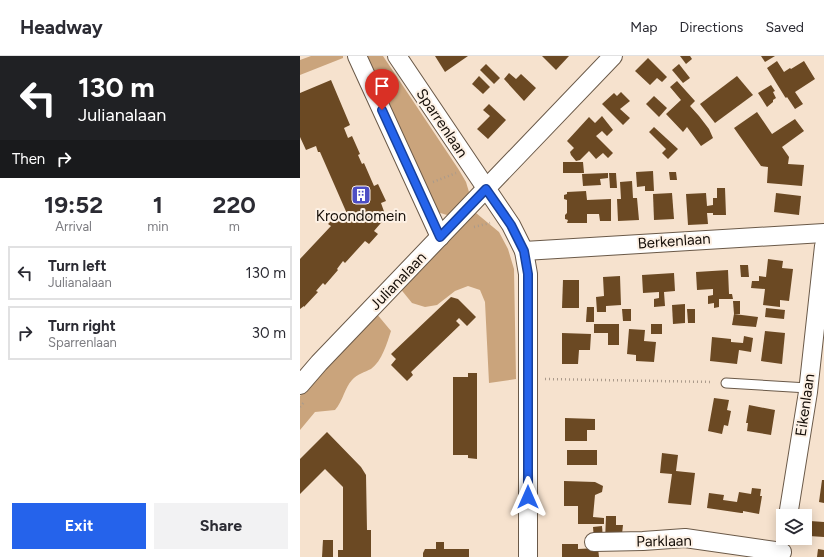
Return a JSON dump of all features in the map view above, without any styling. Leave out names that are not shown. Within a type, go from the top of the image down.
[{"type":"street","points":[[358,56],[440,237]]},
{"type":"street","name":"Sparrenlaan","points":[[397,56],[511,225],[524,251],[528,274],[528,557]]},
{"type":"street","name":"Julianalaan","points":[[300,385],[613,56]]},
{"type":"street","name":"Berkenlaan","points":[[524,251],[824,233]]},
{"type":"street","name":"Eikenlaan","points":[[789,509],[808,388],[824,246]]},
{"type":"street","name":"Parklaan","points":[[594,542],[685,538],[783,549]]},
{"type":"lane","points":[[726,383],[808,388]]},
{"type":"path","points":[[418,189],[453,173],[473,169]]},
{"type":"path","points":[[528,378],[726,383]]},
{"type":"shaded area","points":[[311,56],[343,56],[343,58],[300,75],[300,60]]},
{"type":"shaded area","points":[[366,56],[383,56],[466,182],[469,192],[465,200],[455,211],[447,215],[437,212]]},
{"type":"shaded area","points":[[476,213],[499,232],[508,249],[514,269],[516,379],[489,383],[485,302],[480,290],[468,286],[455,291],[437,305],[425,307],[412,303],[399,287],[463,222]]},
{"type":"shaded area","points":[[376,313],[391,331],[384,352],[375,366],[352,380],[335,410],[315,412],[300,430],[300,396]]},
{"type":"building","points":[[435,56],[468,56],[445,72]]},
{"type":"building","points":[[542,56],[569,56],[556,70]]},
{"type":"building","points":[[680,56],[690,56],[692,59],[686,64]]},
{"type":"building","points":[[761,56],[775,56],[765,62]]},
{"type":"building","points":[[648,58],[667,77],[662,82],[657,78],[650,85],[635,71]]},
{"type":"building","points":[[777,61],[784,72],[804,61],[815,79],[795,92],[803,104],[795,109],[787,97],[785,97],[767,68]]},
{"type":"building","points":[[486,64],[500,78],[494,84],[480,70]]},
{"type":"building","points":[[679,64],[690,78],[683,83],[672,70]]},
{"type":"building","points":[[509,73],[516,79],[521,74],[536,88],[524,101],[504,79]]},
{"type":"building","points":[[479,76],[490,87],[483,94],[472,84]]},
{"type":"building","points":[[737,76],[753,95],[715,123],[700,104]]},
{"type":"building","name":"Kroondomein","points":[[331,80],[350,125],[344,128],[348,138],[352,136],[360,154],[358,155],[362,164],[364,163],[374,186],[378,184],[386,201],[381,203],[386,217],[374,231],[378,234],[369,244],[365,241],[345,263],[343,261],[337,269],[338,270],[325,285],[323,283],[316,291],[318,292],[304,307],[300,309],[300,259],[331,226],[328,224],[335,217],[338,220],[348,216],[320,152],[318,152],[316,146],[306,150],[300,137],[300,93]]},
{"type":"building","points":[[677,81],[695,101],[690,106],[709,129],[713,138],[701,146],[687,127],[683,132],[666,114],[681,100],[670,87]]},
{"type":"building","points":[[771,85],[775,91],[773,92],[776,98],[767,107],[758,93]]},
{"type":"building","points":[[621,92],[630,101],[620,109],[630,118],[623,125],[602,104],[614,93],[617,96]]},
{"type":"building","points":[[654,96],[667,108],[659,117],[646,104]]},
{"type":"building","points":[[489,104],[506,120],[488,139],[477,129],[490,116],[483,110]]},
{"type":"building","points":[[757,112],[772,134],[795,119],[804,131],[782,147],[789,157],[788,164],[804,165],[802,186],[767,183],[768,167],[761,166],[734,128]]},
{"type":"building","points":[[602,116],[613,130],[607,136],[602,131],[596,136],[613,153],[608,158],[603,153],[596,159],[589,151],[580,160],[576,161],[570,152],[574,148],[567,141],[589,117],[595,123]]},
{"type":"building","points":[[654,127],[678,149],[668,159],[662,153],[666,149],[649,132]]},
{"type":"building","points":[[563,162],[583,162],[584,173],[563,173]]},
{"type":"building","points":[[653,171],[654,191],[645,191],[645,186],[637,187],[636,172]]},
{"type":"building","points":[[669,172],[676,172],[677,180],[670,180]]},
{"type":"building","points":[[608,173],[608,178],[600,179],[601,185],[583,186],[582,174]]},
{"type":"building","points":[[609,173],[616,173],[617,188],[610,188]]},
{"type":"building","points":[[632,181],[633,198],[637,198],[639,220],[618,221],[617,199],[621,199],[620,182]]},
{"type":"building","points":[[717,188],[725,188],[726,215],[713,215],[713,213],[707,213],[708,224],[688,225],[686,194],[706,193],[707,206],[713,205],[713,198],[717,198]]},
{"type":"building","points":[[586,191],[587,200],[611,199],[611,221],[600,221],[599,214],[587,214],[587,223],[567,223],[568,220],[565,219],[565,215],[567,213],[567,200],[564,199],[564,195],[567,194],[567,192]]},
{"type":"building","points":[[672,193],[674,219],[654,220],[653,194]]},
{"type":"building","points":[[776,193],[801,196],[799,215],[774,212]]},
{"type":"building","points":[[768,259],[783,261],[782,268],[793,269],[789,301],[780,300],[780,307],[763,305],[765,289],[751,288],[752,281],[759,281],[759,276],[766,277]]},
{"type":"building","points":[[740,265],[748,265],[749,277],[741,277]]},
{"type":"building","points":[[728,270],[729,294],[732,294],[733,299],[719,299],[719,307],[714,308],[714,303],[708,304],[708,296],[713,295],[713,289],[697,290],[696,272]]},
{"type":"building","points":[[674,273],[675,291],[664,292],[665,306],[654,307],[654,299],[659,298],[659,292],[643,293],[642,275]]},
{"type":"building","points":[[620,276],[621,305],[606,306],[606,312],[597,312],[596,297],[604,296],[603,277]]},
{"type":"building","points":[[563,280],[579,280],[579,308],[562,308]]},
{"type":"building","points":[[451,297],[458,299],[476,317],[467,326],[459,318],[456,321],[460,325],[411,372],[413,375],[407,381],[391,365],[396,359],[391,354]]},
{"type":"building","points":[[733,301],[740,301],[740,314],[734,314]]},
{"type":"building","points":[[685,304],[685,323],[673,324],[672,305]]},
{"type":"building","points":[[587,307],[594,307],[594,322],[586,322]]},
{"type":"building","points":[[766,308],[785,310],[784,319],[765,317]]},
{"type":"building","points":[[622,309],[631,309],[631,321],[623,321]]},
{"type":"building","points":[[687,309],[695,309],[695,323],[688,323]]},
{"type":"building","points":[[734,314],[758,317],[756,327],[732,325]]},
{"type":"building","points":[[594,324],[619,324],[619,345],[608,345],[608,333],[594,333]]},
{"type":"building","points":[[651,324],[662,324],[662,334],[651,334]]},
{"type":"building","points":[[629,329],[645,330],[644,341],[656,342],[654,362],[636,361],[636,355],[627,354]]},
{"type":"building","points":[[765,331],[785,333],[782,364],[761,361]]},
{"type":"building","points":[[562,333],[591,334],[590,350],[579,350],[578,364],[562,364]]},
{"type":"building","points":[[744,336],[753,338],[751,352],[739,350],[737,364],[710,361],[712,337],[731,339],[731,342],[743,343]]},
{"type":"building","points":[[468,373],[477,373],[477,459],[468,458],[468,455],[453,455],[453,377],[468,377]]},
{"type":"building","points":[[714,398],[729,400],[727,410],[731,411],[728,426],[724,425],[722,434],[708,431]]},
{"type":"building","points":[[749,405],[775,410],[771,435],[747,431],[748,423],[746,423]]},
{"type":"building","points":[[565,418],[595,419],[595,430],[587,430],[587,441],[565,441]]},
{"type":"building","points":[[327,432],[361,467],[366,475],[367,530],[371,530],[371,557],[338,557],[338,550],[343,550],[343,487],[325,469],[300,494],[300,459]]},
{"type":"building","points":[[567,450],[597,450],[597,465],[567,465]]},
{"type":"building","points":[[662,453],[678,455],[676,471],[695,473],[691,505],[668,503],[672,474],[660,473]]},
{"type":"building","points":[[822,480],[824,480],[824,503],[819,502]]},
{"type":"building","points":[[564,481],[595,482],[603,486],[602,492],[595,495],[593,517],[604,518],[604,524],[578,524],[578,506],[564,506]]},
{"type":"building","points":[[752,488],[761,489],[760,496],[762,496],[759,514],[707,508],[709,493],[724,495],[723,500],[737,502],[739,492],[751,494]]},
{"type":"building","points":[[606,516],[616,516],[616,525],[623,525],[622,534],[605,541]]},
{"type":"building","points":[[812,521],[824,522],[824,537],[812,536]]},
{"type":"building","points":[[602,526],[603,539],[594,539],[593,527]]},
{"type":"building","points":[[323,540],[333,540],[333,557],[322,557]]},
{"type":"building","points":[[436,542],[444,542],[444,549],[469,549],[469,557],[423,557],[425,549],[436,549]]},
{"type":"building","points":[[562,544],[578,544],[578,549],[598,548],[599,557],[562,557]]},
{"type":"building","points":[[818,549],[824,550],[824,557],[817,557]]},
{"type":"place","name":"Kroondomein","points":[[361,195]]},
{"type":"route","points":[[382,110],[440,237],[486,189],[511,225],[524,251],[528,274],[528,497]]}]
